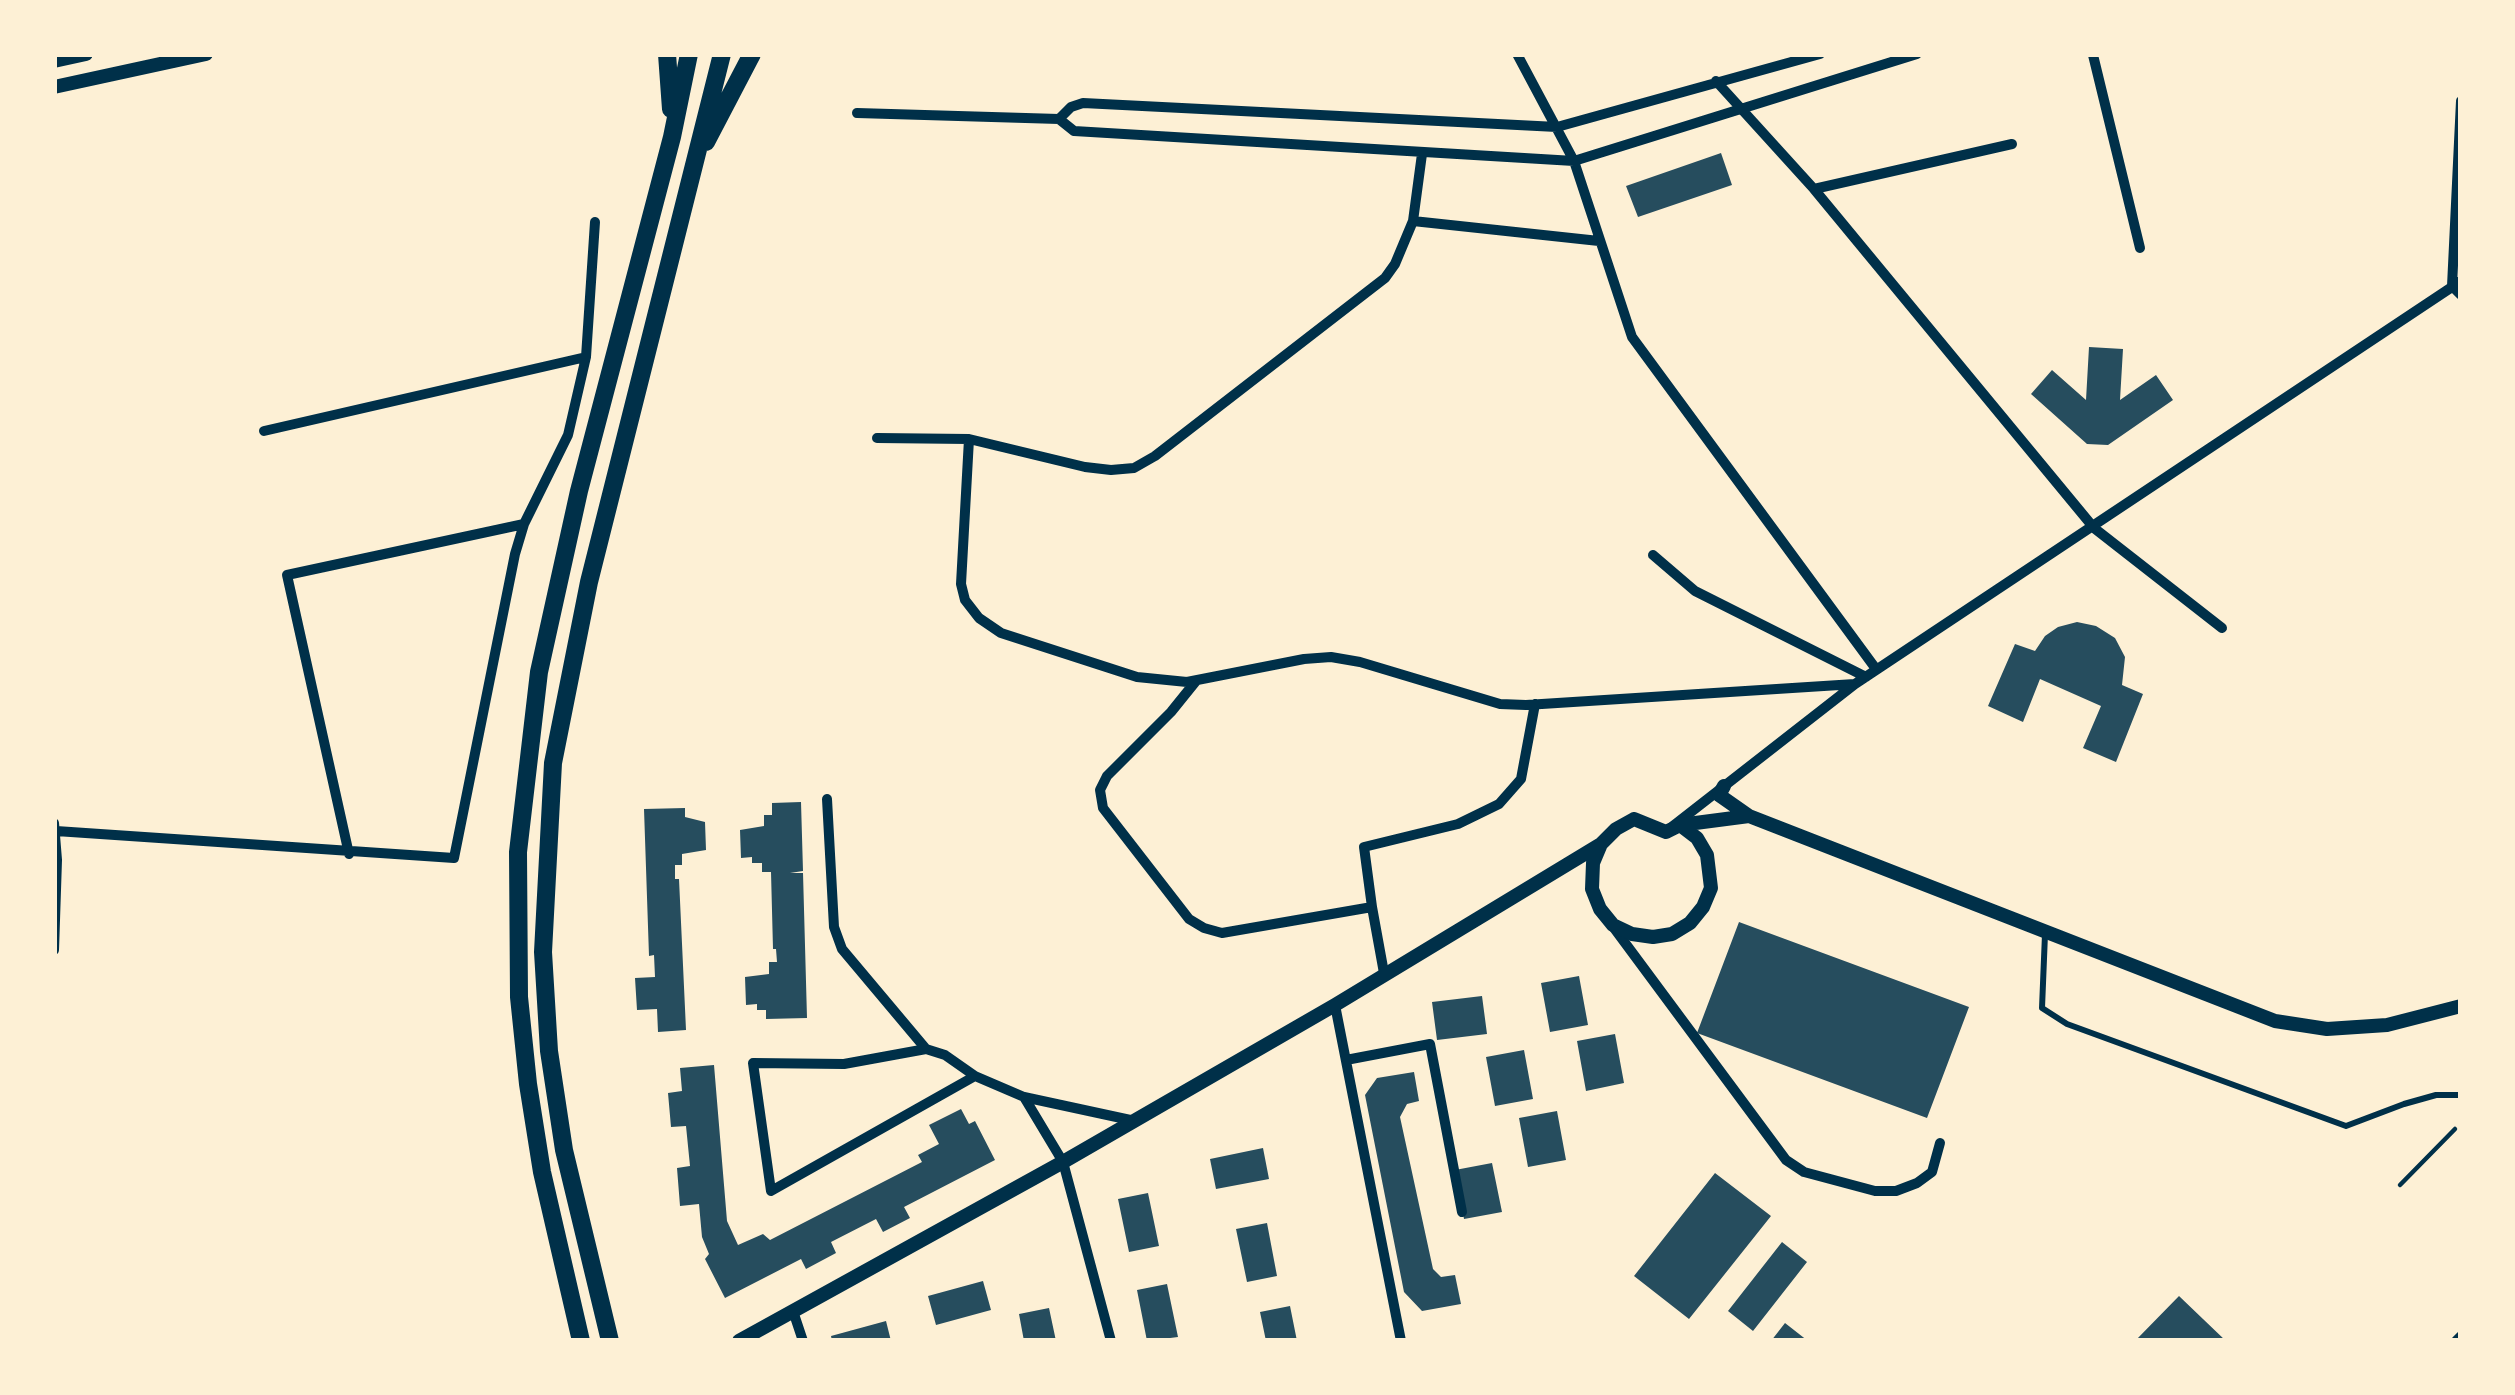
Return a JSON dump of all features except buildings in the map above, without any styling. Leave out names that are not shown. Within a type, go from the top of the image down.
[{"type":"highway","points":[[667,54],[672,137]]},
{"type":"highway","points":[[580,1341],[542,1172],[528,1084],[519,997],[518,852],[526,760],[544,649],[689,54]]},
{"type":"highway","points":[[610,1341],[564,1150],[549,1052],[542,952],[553,763],[589,582],[722,54]]},
{"type":"highway","points":[[697,157],[752,54]]},
{"type":"street","points":[[54,61],[86,54]]},
{"type":"street","points":[[54,87],[206,54]]},
{"type":"street","points":[[1516,54],[1574,160],[1632,337],[1866,676]]},
{"type":"street","points":[[1059,119],[1083,103],[1557,127],[1820,54]]},
{"type":"street","points":[[857,113],[1059,119],[1074,131],[1574,160],[1917,54]]},
{"type":"street","points":[[2093,54],[2140,248]]},
{"type":"street","points":[[1716,81],[1814,189],[2095,527],[2222,628]]},
{"type":"street","points":[[1673,828],[1866,676],[2458,287],[2461,101]]},
{"type":"street","points":[[1814,189],[2012,144]]},
{"type":"street","points":[[877,438],[969,440],[1085,467],[1134,468],[1155,457],[1371,292],[1395,264],[1413,221],[1422,154]]},
{"type":"street","points":[[1413,221],[1599,242]]},
{"type":"street","points":[[54,950],[55,827],[454,859],[524,524],[568,435],[586,357],[595,222]]},
{"type":"street","points":[[264,431],[586,357]]},
{"type":"street","points":[[969,440],[961,584],[965,601],[1000,633],[1137,677],[1196,680],[1331,657],[1501,704],[1535,704],[1866,676]]},
{"type":"street","points":[[349,854],[287,575],[524,524]]},
{"type":"street","points":[[1653,555],[1695,590],[1866,676]]},
{"type":"street","points":[[1196,680],[1107,776],[1100,790],[1103,808],[1189,919],[1204,928],[1244,932],[1372,908]]},
{"type":"street","points":[[1384,973],[1364,847],[1458,824],[1499,804],[1521,779],[1535,704]]},
{"type":"street","points":[[1724,787],[1719,796],[1749,816],[2275,1022],[2327,1029],[2387,1025],[2461,1006]]},
{"type":"street","points":[[827,800],[834,927],[842,950],[926,1048],[1024,1097],[1135,1121]]},
{"type":"street","points":[[1673,828],[1749,816]]},
{"type":"street","points":[[739,1341],[1336,1005],[1601,844],[1616,829],[1634,820],[1696,838],[1711,867],[1711,888],[1690,923],[1653,938],[1613,925],[1600,909]]},
{"type":"street","points":[[1601,844],[1593,862],[1592,890],[1600,909],[1786,1160],[1804,1172],[1875,1191],[1896,1191],[1932,1172],[1940,1143]]},
{"type":"street","points":[[1336,1005],[1401,1341]]},
{"type":"street","points":[[1346,1060],[1430,1044],[1462,1212]]},
{"type":"street","points":[[926,1048],[844,1064],[753,1063],[771,1190],[975,1076]]},
{"type":"street","points":[[1024,1097],[1063,1162],[1111,1341]]},
{"type":"street","points":[[793,1311],[802,1341]]},
{"type":"lane","points":[[2046,931],[2042,1008],[2067,1024],[2346,1126],[2436,1095],[2461,1095]]},
{"type":"path","points":[[2400,1185],[2461,1118]]}]
